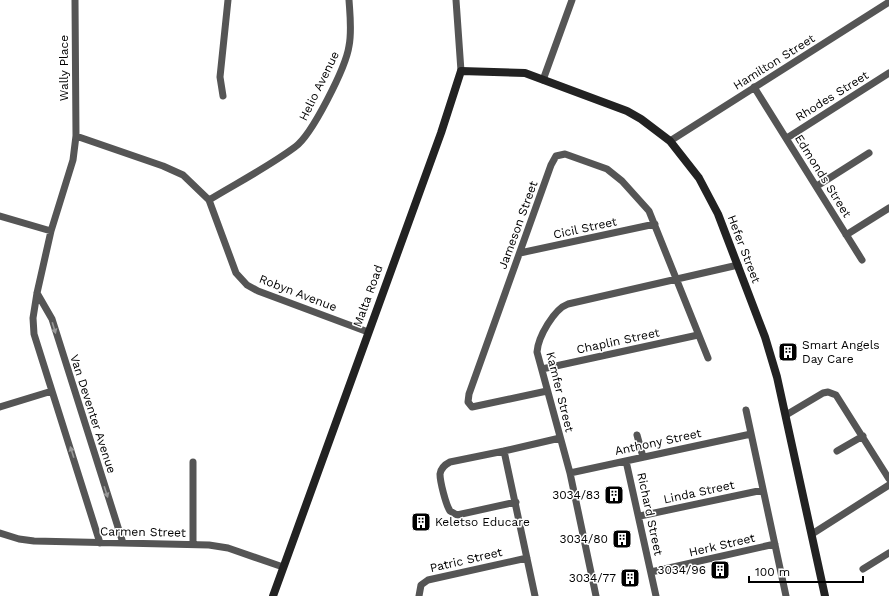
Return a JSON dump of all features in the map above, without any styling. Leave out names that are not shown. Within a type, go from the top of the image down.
[{"type":"street","name":"Wally Place","points":[[75,0],[76,136]]},
{"type":"street","points":[[223,96],[220,77],[228,0]]},
{"type":"street","name":"Helio Avenue","points":[[209,200],[296,147],[308,133],[328,97],[348,53],[350,38],[349,0]]},
{"type":"street","name":"Malta Road","points":[[273,596],[443,126],[461,71],[456,0]]},
{"type":"street","points":[[543,80],[572,0]]},
{"type":"street","name":"Hamilton Street","points":[[670,141],[889,2]]},
{"type":"street","name":"Hefer Street","points":[[461,71],[517,72],[543,80],[636,115],[670,141],[705,188],[718,214],[772,357],[825,596]]},
{"type":"street","name":"Rhodes Street","points":[[787,138],[889,73]]},
{"type":"street","name":"Edmonds Street","points":[[754,87],[817,186],[846,235],[889,208]]},
{"type":"street","name":"Robyn Avenue","points":[[76,136],[177,171],[188,180],[209,200],[233,266],[247,285],[258,291],[368,332]]},
{"type":"street","points":[[76,136],[71,172],[52,231],[37,293],[33,318],[34,334],[100,543]]},
{"type":"street","points":[[817,186],[869,153]]},
{"type":"street","name":"Jameson Street","points":[[547,391],[472,407],[468,402],[553,160],[560,154],[572,156],[614,173],[649,211],[677,280]]},
{"type":"street","points":[[0,216],[52,231]]},
{"type":"street","name":"Cicil Street","points":[[520,253],[655,224]]},
{"type":"street","points":[[846,235],[862,260]]},
{"type":"street","name":"Kamfer Street","points":[[596,596],[570,473],[547,391],[538,346],[545,330],[560,307],[573,302],[677,280],[738,265]]},
{"type":"street","points":[[677,280],[708,358]]},
{"type":"street","name":"Van Deventer Avenue","points":[[37,293],[52,319],[122,543]]},
{"type":"street","name":"Chaplin Street","points":[[542,369],[698,335]]},
{"type":"street","points":[[0,407],[52,392]]},
{"type":"street","points":[[786,415],[823,393],[831,393],[839,398],[889,480]]},
{"type":"street","points":[[746,410],[786,596]]},
{"type":"street","name":"Anthony Street","points":[[570,473],[751,434]]},
{"type":"street","points":[[637,435],[642,457]]},
{"type":"street","points":[[837,451],[862,436]]},
{"type":"street","points":[[516,502],[457,515],[450,512],[446,502],[440,475],[446,464],[560,438]]},
{"type":"street","points":[[504,451],[535,596]]},
{"type":"street","name":"Richard Street","points":[[626,461],[640,516],[656,596]]},
{"type":"street","points":[[193,462],[193,544]]},
{"type":"street","points":[[812,534],[889,485]]},
{"type":"street","name":"Linda Street","points":[[640,516],[763,490]]},
{"type":"street","name":"Carmen Street","points":[[0,533],[26,540],[100,543],[193,544],[228,548],[283,567]]},
{"type":"street","name":"Herk Street","points":[[651,572],[775,544]]},
{"type":"street","points":[[863,569],[889,553]]},
{"type":"street","name":"Patric Street","points":[[419,596],[421,585],[428,580],[527,558]]},
{"type":"place","name":"Smart Angels Day Care","points":[[788,352]]},
{"type":"place","name":"3034/83","points":[[614,495]]},
{"type":"place","name":"Keletso Educare","points":[[421,522]]},
{"type":"place","name":"3034/80","points":[[622,539]]},
{"type":"place","name":"3034/96","points":[[720,570]]},
{"type":"place","name":"3034/77","points":[[630,578]]}]
